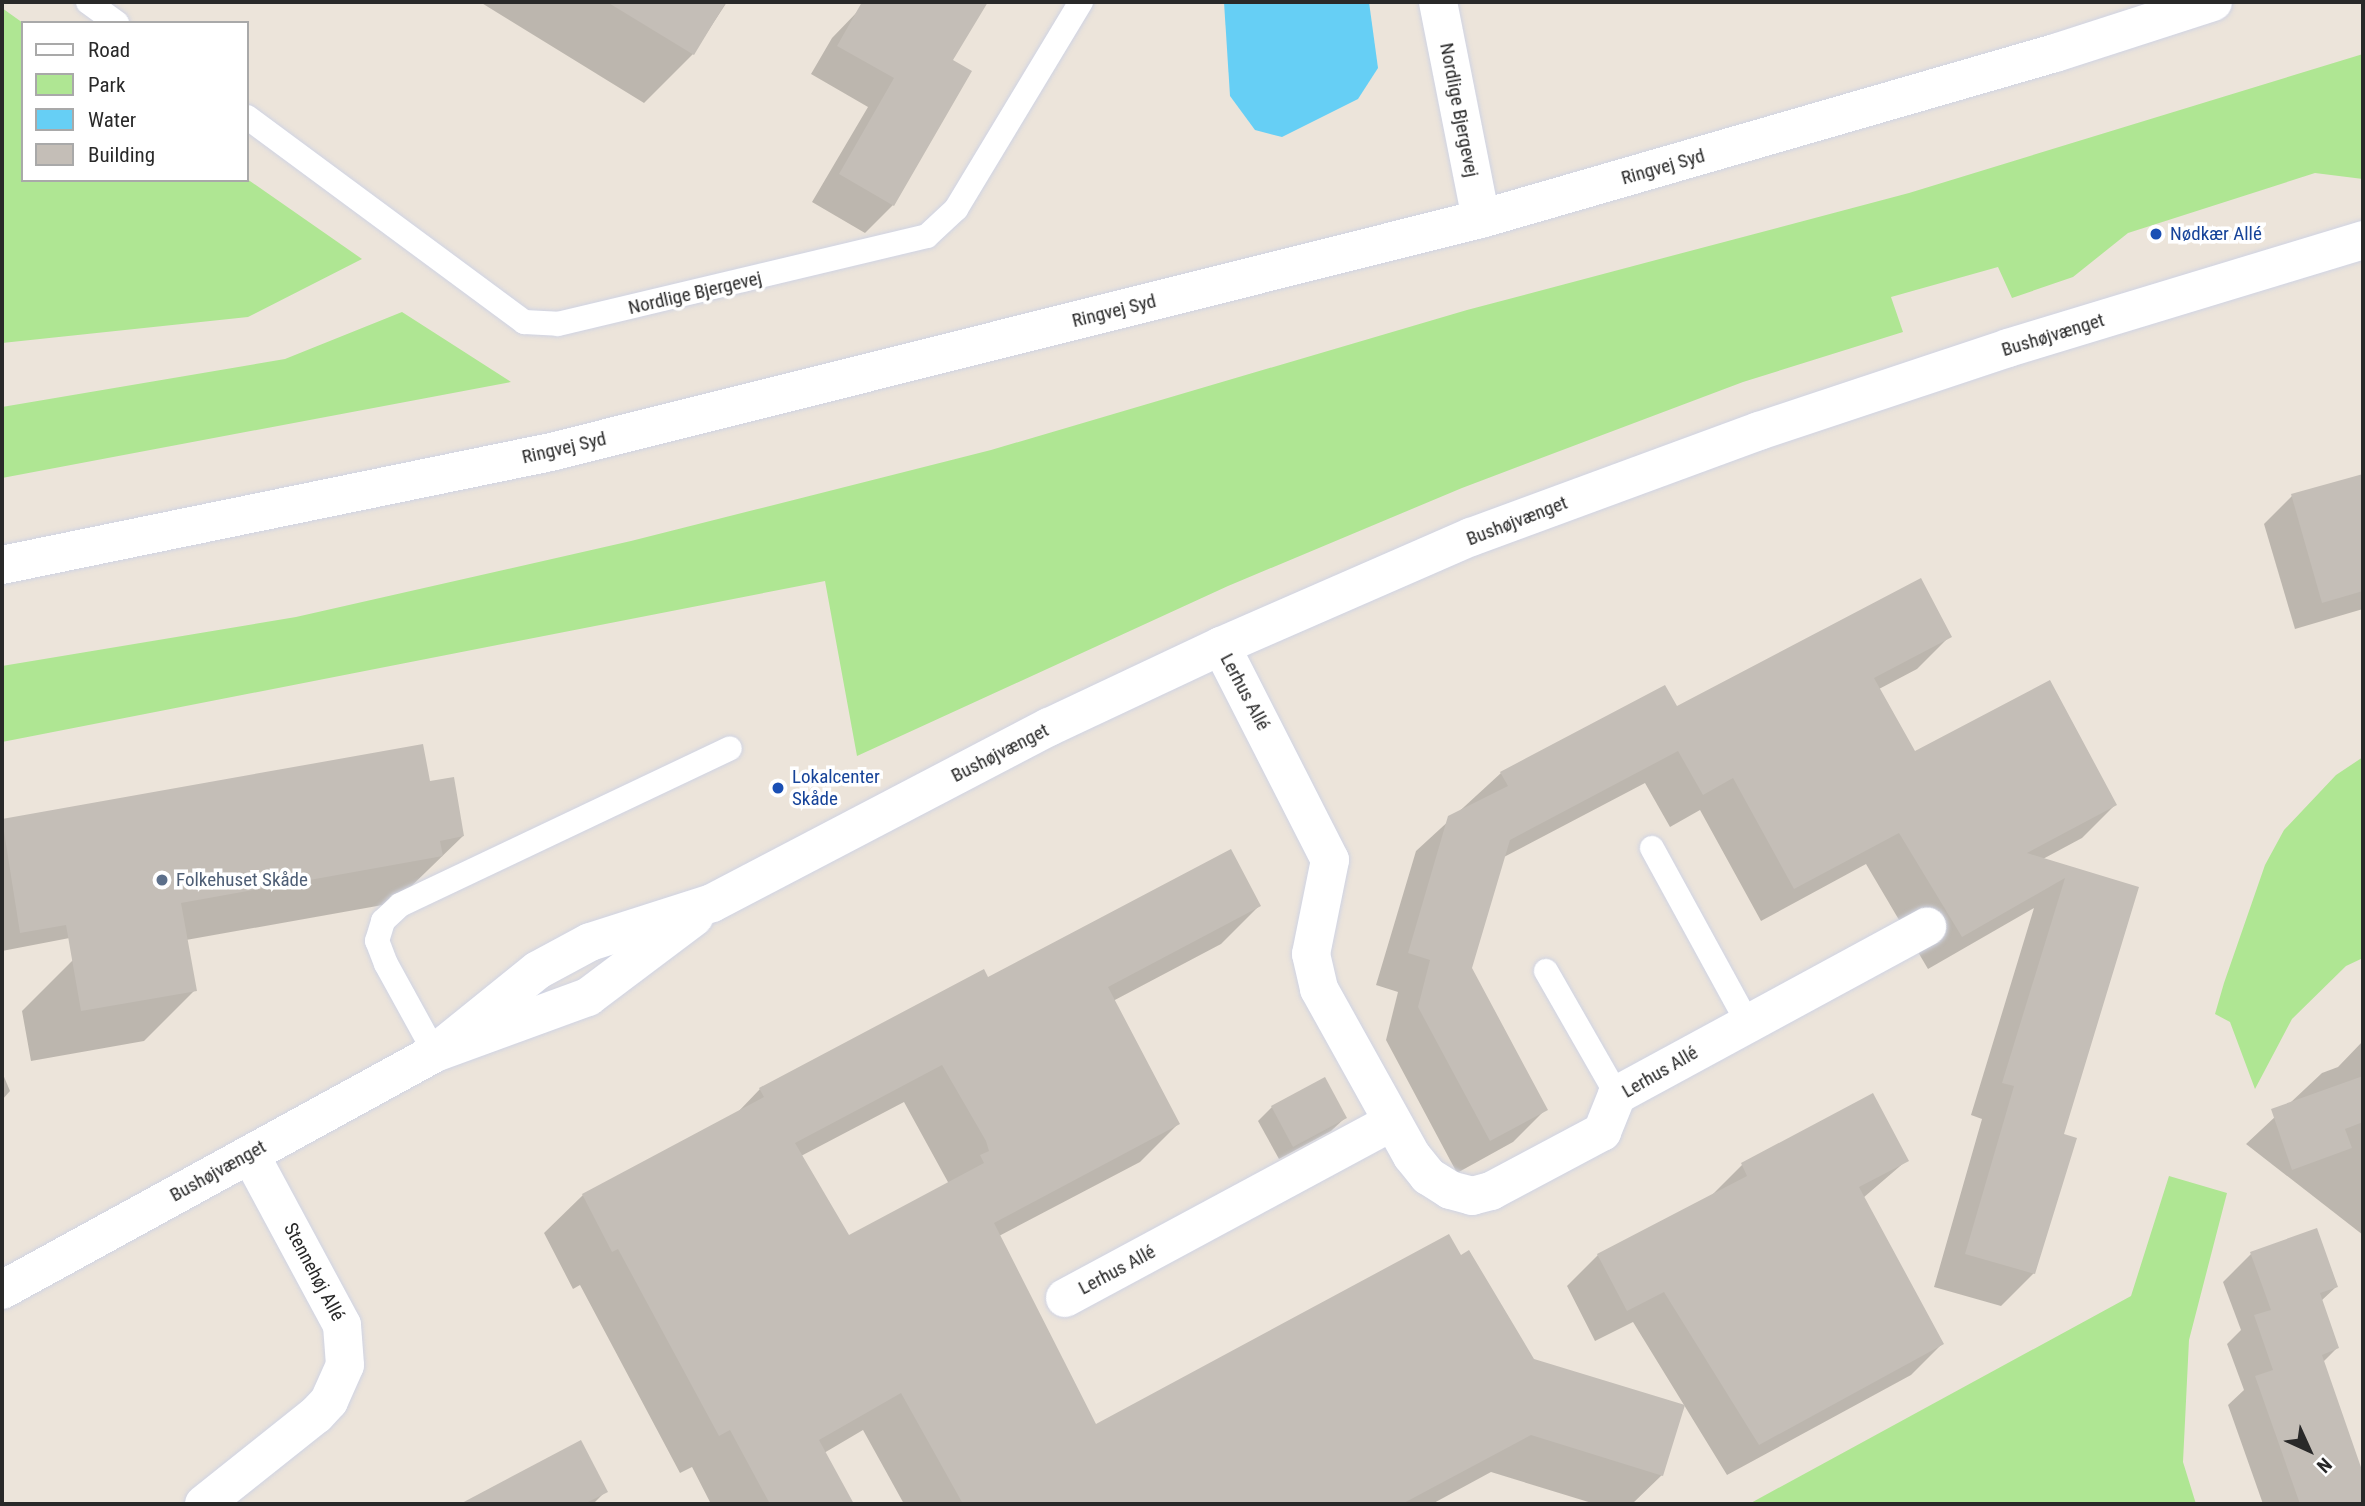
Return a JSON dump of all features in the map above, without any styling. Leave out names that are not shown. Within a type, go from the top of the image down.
[{"type":"street","name":"Nordlige Bjergevej","points":[[1438,2],[1481,219]]},
{"type":"street","name":"Ringvej Syd","points":[[2,565],[551,452],[1481,219],[2056,54],[2213,2]]},
{"type":"street","name":"Bushøjvænget","points":[[2,1290],[435,1053],[538,970],[590,942],[712,903],[1049,727],[1221,646],[1471,537],[1759,431],[2008,348],[2363,240]]},
{"type":"street","name":"Lerhus Allé","points":[[1221,646],[1325,843],[1330,860],[1328,881],[1314,932],[1313,971],[1392,1122],[1428,1176],[1450,1190],[1472,1196],[1491,1191],[1602,1132],[1617,1095],[1927,927]]},
{"type":"street","name":"Lerhus Allé","points":[[1065,1298],[1392,1122]]},
{"type":"street","name":"Stennehøj Allé","points":[[204,1504],[316,1415],[329,1401],[345,1366],[342,1325],[250,1154]]},
{"type":"lane","points":[[88,2],[114,21]]},
{"type":"lane","name":"Nordlige Bjergevej","points":[[248,118],[524,321],[558,324],[927,236],[956,209],[1081,2]]},
{"type":"lane","points":[[435,1053],[386,964],[377,941],[383,921],[400,905],[730,748]]},
{"type":"lane","points":[[1651,848],[1748,1023]]},
{"type":"lane","points":[[1546,971],[1617,1095]]},
{"type":"green space","points":[[2,8],[21,22],[21,182],[248,182],[248,180],[362,259],[248,317],[2,343]]},
{"type":"green space","points":[[2363,54],[2363,179],[2315,173],[2128,233],[2073,277],[2012,298],[1998,267],[1891,297],[1903,332],[1743,382],[1462,488],[1228,586],[857,756],[825,581],[2,742],[2,666],[296,617],[631,541],[991,450],[1467,310],[1909,193]]},
{"type":"green space","points":[[402,312],[511,382],[2,478],[2,407],[285,359]]},
{"type":"green space","points":[[2363,757],[2363,958],[2346,966],[2292,1019],[2255,1089],[2230,1022],[2215,1014],[2224,983],[2265,865],[2284,830],[2336,775]]},
{"type":"green space","points":[[2169,1176],[2227,1193],[2189,1340],[2183,1462],[2196,1504],[1749,1504],[2131,1296]]},
{"type":"water","points":[[1224,2],[1369,2],[1378,68],[1358,99],[1282,137],[1255,130],[1230,96]]},
{"type":"building","points":[[607,2],[726,2],[694,55]]},
{"type":"building","points":[[862,2],[988,2],[953,60],[972,71],[894,206],[839,174],[894,78],[837,46]]},
{"type":"building","points":[[2363,474],[2363,591],[2322,603],[2291,494]]},
{"type":"building","points":[[1921,578],[1952,637],[1874,678],[1915,751],[2050,680],[2117,805],[2027,853],[2139,887],[2064,1134],[2077,1138],[2035,1274],[1965,1254],[2014,1086],[2002,1083],[2065,878],[1962,937],[1899,833],[1794,889],[1733,778],[1703,795],[1678,751],[1510,840],[1472,968],[1548,1110],[1490,1141],[1418,1007],[1430,960],[1408,953],[1448,816],[1508,786],[1500,772],[1665,685],[1677,706]]},
{"type":"building","name":"Folkehuset Skåde","points":[[423,744],[430,781],[454,777],[464,836],[440,841],[443,856],[181,903],[197,991],[81,1011],[66,925],[20,933],[2,819]]},
{"type":"building","points":[[1231,849],[1261,906],[1108,987],[1180,1124],[994,1223],[1096,1424],[1449,1234],[1461,1255],[1469,1250],[1534,1359],[1685,1405],[1663,1476],[1531,1435],[1402,1504],[963,1504],[901,1393],[819,1440],[854,1504],[770,1504],[730,1430],[719,1436],[618,1249],[612,1252],[582,1194],[764,1097],[759,1088],[984,969],[988,977]],"holes":[[[942,1065],[986,1141],[989,1151],[980,1155],[984,1163],[849,1235],[795,1143]]]},
{"type":"building","points":[[2363,1076],[2363,1122],[2345,1129],[2352,1148],[2292,1170],[2271,1109]]},
{"type":"building","points":[[1325,1077],[1347,1118],[1293,1147],[1271,1106]]},
{"type":"building","points":[[1873,1093],[1909,1161],[1859,1187],[1944,1344],[1759,1445],[1664,1292],[1627,1311],[1597,1254],[1747,1176],[1741,1163]]},
{"type":"building","points":[[2317,1228],[2338,1287],[2320,1293],[2339,1348],[2322,1355],[2363,1473],[2363,1504],[2300,1504],[2255,1376],[2273,1370],[2254,1315],[2271,1310],[2250,1252]]},
{"type":"building","points":[[581,1440],[608,1492],[584,1504],[460,1504]]},
{"type":"place","name":"Nødkær Allé","points":[[2156,234]]},
{"type":"place","name":"Lokalcenter Skåde","points":[[778,788]]},
{"type":"place","name":"Folkehuset Skåde","points":[[162,880]]}]
